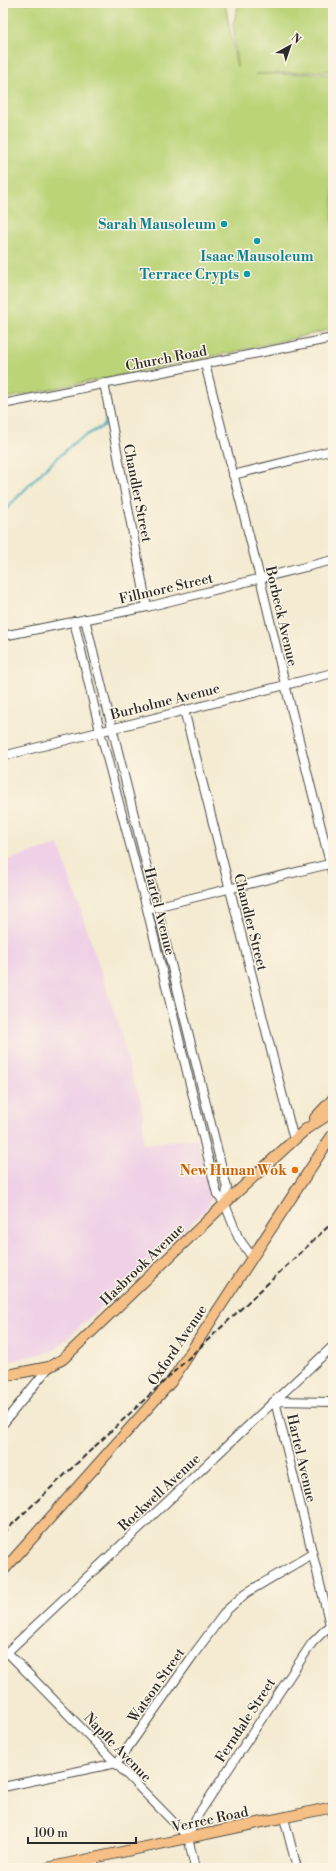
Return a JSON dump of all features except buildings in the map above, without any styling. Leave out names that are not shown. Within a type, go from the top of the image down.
[{"type":"main road","name":"Hasbrook Avenue","points":[[49,1367],[63,1359],[225,1204],[306,1129],[321,1110],[333,1099]]},
{"type":"main road","name":"Hasbrook Avenue","points":[[306,1129],[333,1112]]},
{"type":"main road","name":"Oxford Avenue","points":[[3,1572],[172,1382],[333,1134]]},
{"type":"main road","points":[[3,1376],[49,1367]]},
{"type":"main road","name":"Verree Road","points":[[47,1868],[333,1807]]},
{"type":"street","name":"Church Road","points":[[3,404],[333,338]]},
{"type":"street","name":"Borbeck Avenue","points":[[205,364],[260,578],[285,684],[332,864],[333,875]]},
{"type":"street","name":"Chandler Street","points":[[104,383],[147,607]]},
{"type":"street","points":[[233,475],[333,450]]},
{"type":"street","name":"Fillmore Street","points":[[3,636],[147,607],[333,560]]},
{"type":"street","name":"Hartel Avenue","points":[[85,619],[227,1188],[225,1204]]},
{"type":"street","name":"Hartel Avenue","points":[[74,621],[100,731],[147,909],[216,1194],[225,1204],[238,1237],[252,1257]]},
{"type":"street","name":"Burholme Avenue","points":[[3,756],[333,673]]},
{"type":"street","name":"Chandler Street","points":[[184,710],[294,1140]]},
{"type":"street","points":[[147,909],[332,864]]},
{"type":"street","name":"Rockwell Avenue","points":[[5,1654],[333,1346]]},
{"type":"street","name":"Hasbrook Avenue","points":[[3,1424],[49,1367]]},
{"type":"street","points":[[275,1401],[333,1402]]},
{"type":"street","name":"Hartel Avenue","points":[[275,1401],[312,1554],[332,1625],[333,1637]]},
{"type":"street","name":"Watson Street","points":[[117,1763],[194,1654],[226,1612],[246,1593],[312,1554]]},
{"type":"street","name":"Ferndale Street","points":[[188,1837],[196,1818],[287,1679],[312,1643],[332,1625]]},
{"type":"street","name":"Napfle Avenue","points":[[5,1654],[117,1763],[188,1837],[196,1868]]},
{"type":"street","points":[[3,1787],[117,1763]]},
{"type":"street","points":[[284,1818],[297,1868]]},
{"type":"street","points":[[93,1858],[95,1868]]},
{"type":"shaded area","points":[[59,845],[121,1033],[132,1077],[140,1098],[143,1117],[143,1144],[197,1138],[210,1196],[210,1203],[204,1211],[55,1350],[3,1363],[3,851],[7,860]]},
{"type":"green space","points":[[3,3],[225,3],[237,67],[233,24],[239,3],[333,3],[333,71],[255,74],[333,74],[333,329],[234,352],[3,399]]},
{"type":"waterway","points":[[3,512],[44,470],[76,441],[105,425],[105,418]]},
{"type":"railway","points":[[3,1533],[333,1222]]},
{"type":"place","name":"Sarah Mausoleum","points":[[224,224]]},
{"type":"place","name":"Isaac Mausoleum","points":[[257,241]]},
{"type":"place","name":"Terrace Crypts","points":[[247,274]]},
{"type":"place","name":"New Hunan Wok","points":[[295,1170]]}]
